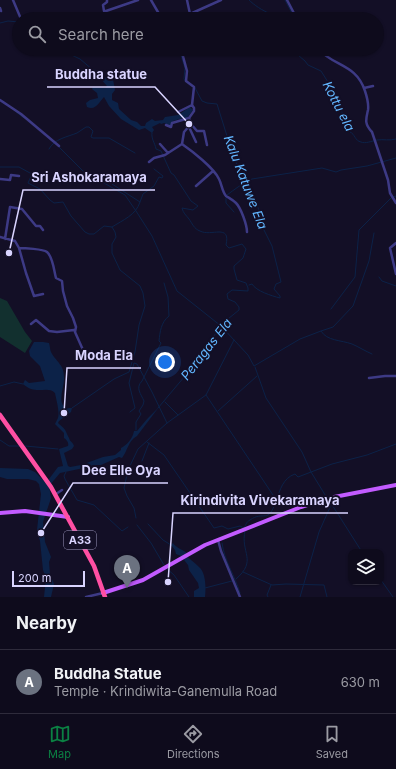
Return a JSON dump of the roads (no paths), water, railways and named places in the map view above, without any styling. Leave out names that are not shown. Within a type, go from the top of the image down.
[{"type":"highway","name":"A33","points":[[0,415],[55,494],[97,572],[104,595]]},
{"type":"main road","points":[[104,595],[142,580],[180,558],[218,540],[283,513],[327,499],[396,485]]},
{"type":"main road","points":[[0,513],[25,512],[68,517]]},
{"type":"street","points":[[13,0],[18,12]]},
{"type":"street","points":[[107,0],[107,2],[103,5],[104,11],[138,0]]},
{"type":"street","points":[[151,0],[158,12]]},
{"type":"street","points":[[187,0],[190,12]]},
{"type":"street","points":[[194,12],[221,0]]},
{"type":"street","points":[[287,0],[294,12]]},
{"type":"street","points":[[166,125],[171,127],[172,123],[189,118],[194,111],[192,104],[194,87],[186,81],[187,71],[183,56]]},
{"type":"street","points":[[326,56],[338,61],[356,74],[364,88],[368,104],[366,121],[376,142],[392,197],[396,203]]},
{"type":"street","points":[[364,88],[373,86]]},
{"type":"street","points":[[0,100],[21,114],[59,146]]},
{"type":"street","points":[[178,112],[192,104]]},
{"type":"street","points":[[189,118],[196,142]]},
{"type":"street","points":[[182,144],[184,132],[190,125]]},
{"type":"street","points":[[190,125],[197,131],[204,131],[207,145]]},
{"type":"street","points":[[160,144],[168,152]]},
{"type":"street","points":[[149,162],[154,158],[164,156],[182,144]]},
{"type":"street","points":[[182,144],[198,156],[219,179],[221,188],[226,196],[236,203],[247,225],[247,232]]},
{"type":"street","points":[[196,186],[212,171]]},
{"type":"street","points":[[0,179],[10,180],[12,175],[19,176]]},
{"type":"street","points":[[5,239],[10,206],[22,209],[36,226],[40,226],[43,230]]},
{"type":"street","points":[[0,237],[16,242],[34,296],[43,294]]},
{"type":"street","points":[[396,243],[390,247],[396,274]]},
{"type":"street","points":[[19,248],[46,251],[53,266],[56,278],[62,281],[67,306],[76,327],[74,330],[83,350]]},
{"type":"street","points":[[31,324],[36,320],[49,331],[57,332],[74,330]]},
{"type":"street","points":[[369,378],[396,376]]},
{"type":"street","points":[[55,494],[62,490]]},
{"type":"street","points":[[218,540],[240,597]]},
{"type":"street","points":[[86,597],[104,595]]},
{"type":"water","points":[[93,69],[99,71],[107,79],[110,77],[109,72],[112,74],[115,90],[112,94],[112,100],[118,103],[119,109],[131,120],[137,122],[141,126],[145,126],[146,123],[152,119],[155,121],[163,120],[165,117],[178,115],[190,107],[193,110],[187,118],[173,121],[171,126],[160,123],[152,127],[154,130],[152,133],[145,128],[139,130],[121,119],[109,106],[104,97],[95,107],[87,107],[86,103],[90,100],[98,98],[97,93],[92,89],[93,87],[105,88],[107,86]]},
{"type":"water","points":[[34,342],[49,343],[51,352],[63,369],[64,381],[61,398],[63,406],[66,409],[72,408],[71,412],[58,423],[65,430],[74,446],[72,449],[64,453],[68,466],[81,465],[103,457],[115,455],[129,441],[134,431],[137,431],[159,407],[137,436],[132,440],[122,458],[119,457],[101,465],[94,465],[60,473],[49,486],[51,498],[43,522],[45,542],[51,557],[49,562],[50,574],[54,584],[51,597],[44,597],[46,578],[43,570],[40,541],[37,530],[41,494],[39,484],[36,481],[28,479],[7,479],[0,477],[0,468],[28,469],[35,472],[46,483],[58,467],[63,466],[59,449],[68,446],[68,444],[64,438],[64,433],[55,424],[59,412],[55,393],[48,390],[28,388],[23,384],[25,380],[29,383],[45,381],[40,366],[30,356],[29,351]]},
{"type":"water","points":[[173,543],[187,553],[185,554],[199,567],[203,573],[205,581],[205,597],[194,597],[194,591],[199,588],[198,583],[189,570],[188,565],[181,556],[176,554],[171,545]]},
{"type":"waterway","name":"Kottu ela","points":[[249,0],[267,12]]},
{"type":"waterway","points":[[285,0],[291,12]]},
{"type":"waterway","points":[[0,23],[12,21]]},
{"type":"waterway","points":[[74,56],[80,59],[93,70]]},
{"type":"waterway","name":"Kalu Katuwe Ela","points":[[181,56],[185,68],[184,79],[186,82]]},
{"type":"waterway","name":"Kottu ela","points":[[299,56],[308,65],[321,71],[333,90],[350,132],[357,140],[364,143],[377,140],[396,139]]},
{"type":"waterway","name":"Kalu Katuwe Ela","points":[[195,88],[202,101],[217,104],[241,176],[252,193],[261,215],[261,224],[272,246],[281,282],[276,284],[274,289],[280,298],[269,295],[254,287],[252,284],[249,285]]},
{"type":"waterway","points":[[15,111],[24,118]]},
{"type":"waterway","points":[[49,149],[57,141],[77,133],[86,127],[89,127],[93,131],[91,137],[109,138],[135,153]]},
{"type":"waterway","name":"Peragas Ela","points":[[152,133],[156,149],[161,151],[171,173],[174,175],[191,201],[198,206],[193,210],[182,208],[195,227],[198,230],[209,233],[223,232],[226,234],[226,245],[229,248],[242,244],[246,249],[243,258],[234,266],[234,269],[237,280],[246,283],[248,288],[248,291],[232,290],[227,294],[228,299],[235,302],[239,307],[239,310],[223,323],[190,370],[158,408]]},
{"type":"waterway","points":[[59,147],[83,171],[125,195],[152,236],[177,291],[221,326],[248,355],[254,366],[300,339],[321,331],[327,337],[352,344],[372,354]]},
{"type":"waterway","points":[[227,195],[252,179],[322,168],[336,172],[367,166],[396,158]]},
{"type":"waterway","points":[[0,167],[19,167],[32,174],[28,183],[40,189],[54,203],[63,202],[71,216],[85,232],[94,234],[104,226],[112,227],[116,237],[112,244],[112,253],[120,270],[140,286],[143,293],[145,306],[139,325],[135,352],[129,372],[114,379],[72,408]]},
{"type":"waterway","points":[[140,202],[143,194],[154,186],[159,177],[162,178],[163,176],[154,169]]},
{"type":"waterway","points":[[112,184],[140,202],[132,214],[112,227]]},
{"type":"waterway","points":[[331,309],[355,277],[359,230],[391,198],[396,196]]},
{"type":"waterway","points":[[226,198],[226,203],[234,212]]},
{"type":"waterway","points":[[321,331],[333,327],[353,306],[369,261],[374,233]]},
{"type":"waterway","points":[[379,277],[382,281],[396,286]]},
{"type":"waterway","name":"Peragas Ela","points":[[136,430],[136,422],[141,414],[139,411],[144,401],[139,391],[139,386],[161,343],[159,341],[161,327],[166,318],[169,316],[168,297],[164,283]]},
{"type":"waterway","points":[[136,518],[134,508],[124,488],[128,470],[138,449],[167,423],[206,395],[234,340]]},
{"type":"waterway","points":[[130,412],[135,408],[129,383],[134,363],[137,364],[167,423]]},
{"type":"waterway","name":"Peragas Ela","points":[[255,367],[266,398],[302,452],[311,472],[327,498]]},
{"type":"waterway","points":[[218,411],[257,376]]},
{"type":"waterway","points":[[0,386],[14,382],[23,384]]},
{"type":"waterway","points":[[147,442],[164,455],[214,528],[222,526],[228,529],[240,526],[244,528],[248,522],[255,517],[265,516],[271,513],[276,501],[273,495],[206,395]]},
{"type":"waterway","points":[[165,402],[178,415]]},
{"type":"waterway","points":[[0,440],[9,446],[20,446]]},
{"type":"waterway","points":[[142,461],[149,443]]},
{"type":"waterway","points":[[276,501],[282,485],[288,478],[295,474],[298,477],[332,464],[367,455],[396,444]]},
{"type":"waterway","points":[[25,446],[58,449]]},
{"type":"waterway","points":[[66,472],[64,476],[65,479],[77,500],[94,505],[122,531],[128,527]]},
{"type":"waterway","name":"Peragas Ela","points":[[329,500],[360,549]]},
{"type":"waterway","points":[[300,597],[319,532],[331,505]]},
{"type":"waterway","points":[[148,524],[163,540],[171,545]]},
{"type":"waterway","points":[[137,525],[151,543],[164,565]]},
{"type":"waterway","points":[[236,579],[246,567],[247,556],[244,539],[245,531]]},
{"type":"waterway","points":[[222,543],[225,556],[240,593]]},
{"type":"waterway","points":[[166,568],[174,575],[189,597]]},
{"type":"waterway","points":[[243,572],[272,585],[324,585],[327,597]]},
{"type":"waterway","points":[[205,588],[232,581]]},
{"type":"waterway","name":"Peragas Ela","points":[[384,584],[393,597]]},
{"type":"waterway","points":[[268,597],[267,595],[271,585]]},
{"type":"place","name":"Buddha statue","points":[[189,124]]},
{"type":"place","name":"Sri Ashokaramaya","points":[[9,253]]},
{"type":"place","name":"Moda Ela","points":[[64,413]]},
{"type":"place","name":"Dee Elle Oya","points":[[41,533]]},
{"type":"place","name":"Kirindivita Vivekaramaya","points":[[168,582]]},
{"type":"place","name":"Buddha Statue","points":[[127,588]]}]
